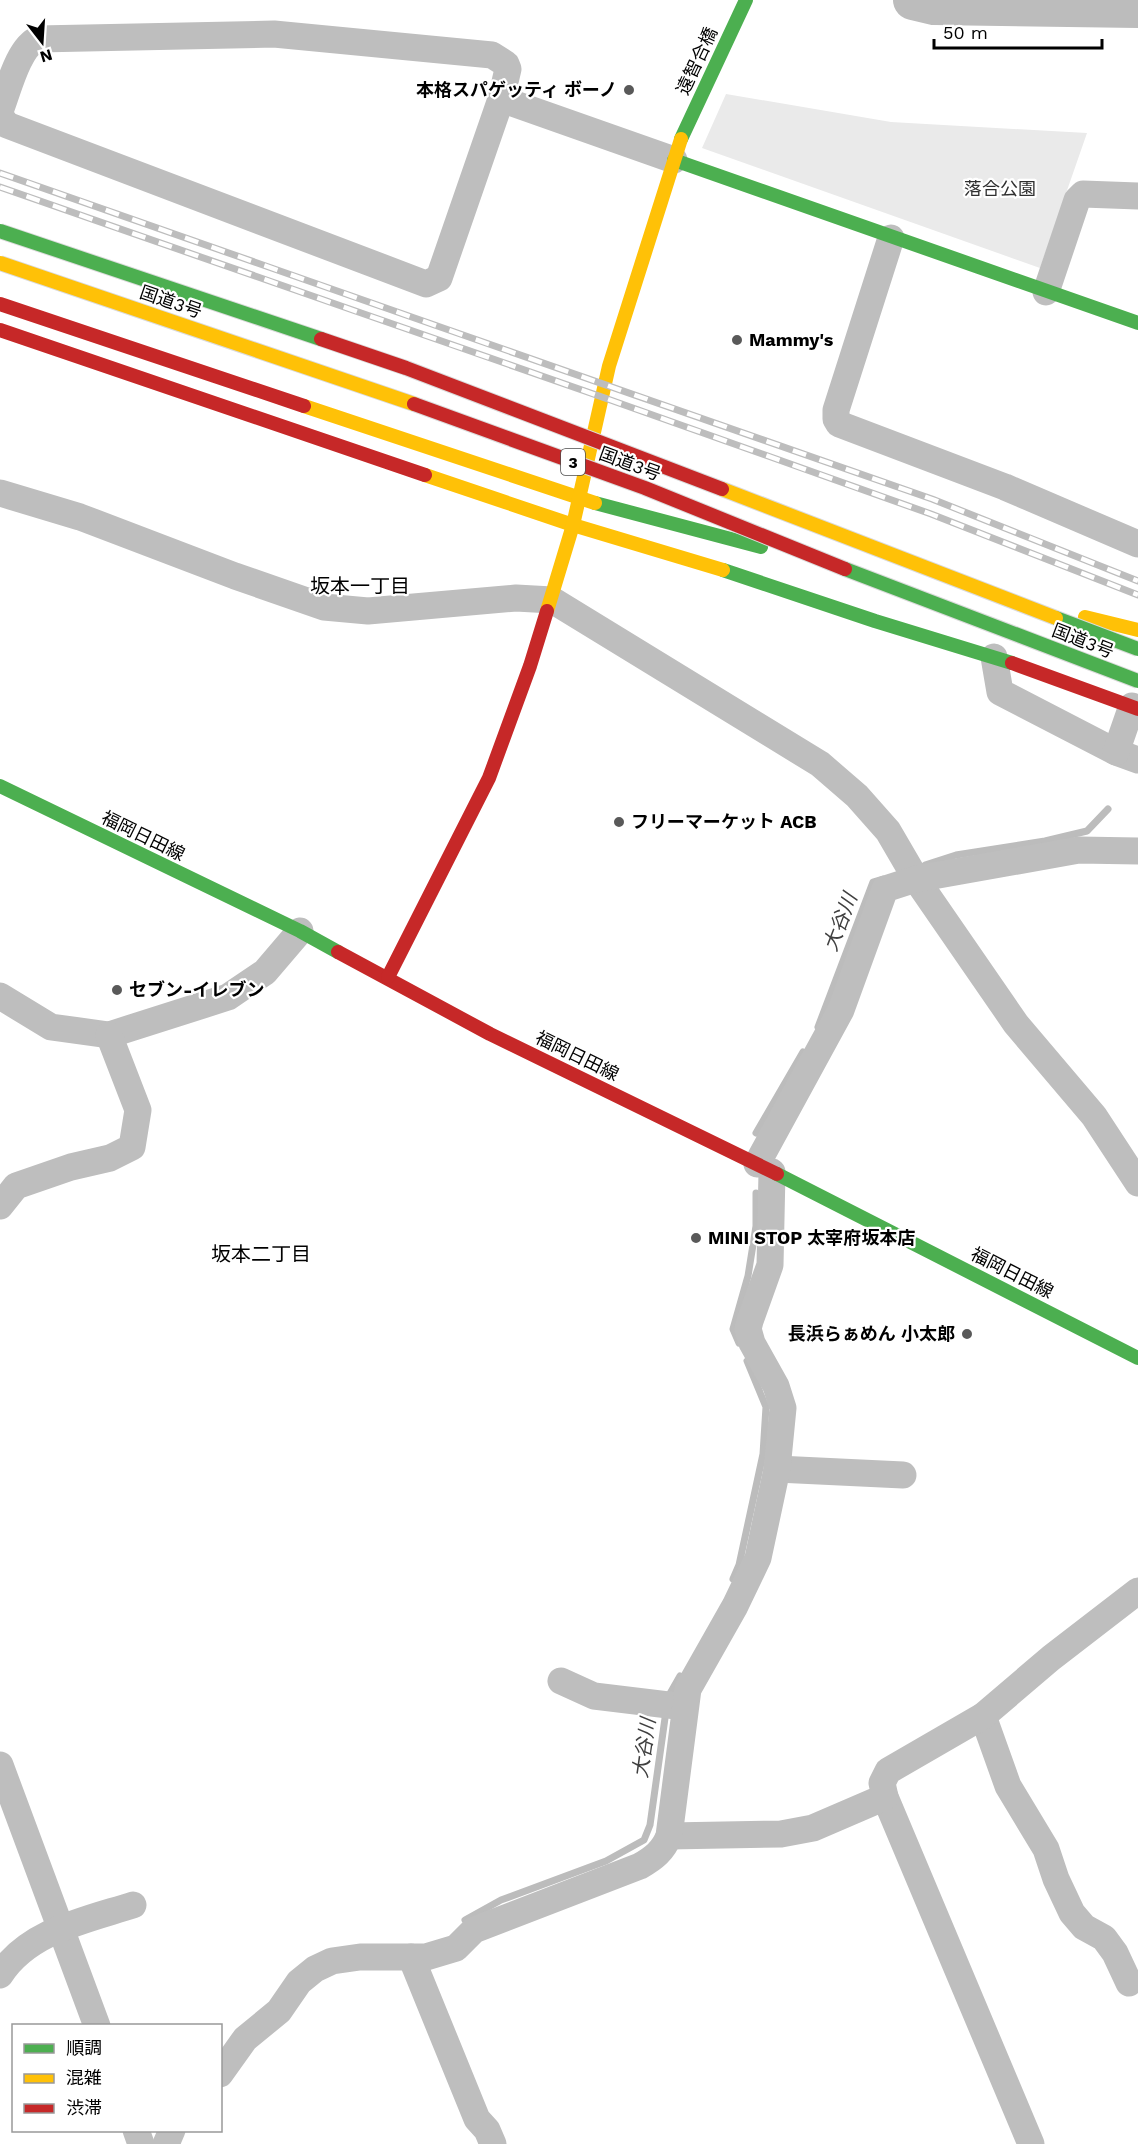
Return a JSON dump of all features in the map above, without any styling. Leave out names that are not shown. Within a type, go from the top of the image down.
[{"type":"main road","name":"遠智合橋","points":[[388,977],[489,778],[552,600],[580,499],[609,366],[678,148],[746,0]]},
{"type":"main road","points":[[678,148],[891,238],[1138,323]]},
{"type":"main road","name":"国道3号","points":[[0,231],[405,368],[1138,649]]},
{"type":"main road","name":"国道3号","points":[[0,263],[399,399],[645,488],[1136,699]]},
{"type":"main road","name":"3","points":[[0,304],[580,499],[800,558],[913,581]]},
{"type":"main road","points":[[0,330],[573,525],[687,558],[875,621],[1136,699]]},
{"type":"main road","points":[[936,586],[1138,630]]},
{"type":"main road","name":"福岡日田線","points":[[0,786],[300,931],[490,1034],[764,1168],[1138,1358]]},
{"type":"street","points":[[274,34],[492,55],[507,64],[508,69],[501,99],[439,278],[426,284],[7,124],[1,117],[0,111],[21,57],[31,42],[38,39],[274,34]]},
{"type":"street","points":[[501,99],[678,148]]},
{"type":"street","points":[[1046,292],[1077,200],[1083,195],[1138,196]]},
{"type":"street","points":[[891,238],[836,410],[836,419],[839,424],[1005,487],[1138,544]]},
{"type":"street","points":[[0,492],[80,517],[324,607],[368,611],[516,597],[552,600],[820,764],[874,813],[888,831],[916,879],[1016,1024],[1094,1116],[1138,1183]]},
{"type":"street","points":[[994,657],[1000,692],[1127,756],[1136,699]]},
{"type":"street","points":[[222,2071],[245,2039],[279,2011],[298,1982],[315,1969],[332,1961],[360,1957],[426,1957],[456,1948],[474,1930],[640,1866],[660,1853],[669,1836],[688,1689],[735,1606],[758,1558],[777,1469],[783,1408],[776,1386],[752,1343],[748,1329],[770,1265],[764,1168],[841,1010],[885,889],[916,879],[1079,850],[1138,851]]},
{"type":"street","points":[[0,996],[51,1027],[109,1035],[228,997],[265,972],[300,931]]},
{"type":"street","points":[[0,1206],[16,1186],[71,1167],[110,1158],[132,1147],[138,1110],[109,1035]]},
{"type":"street","points":[[777,1469],[903,1475]]},
{"type":"street","points":[[1031,2144],[885,1797],[882,1783],[888,1772],[983,1716],[1051,1658],[1138,1591]]},
{"type":"street","points":[[561,1681],[594,1696],[685,1707]]},
{"type":"street","points":[[983,1716],[1008,1786],[1046,1849],[1056,1879],[1072,1913],[1084,1927],[1104,1938],[1115,1953],[1129,1983]]},
{"type":"street","points":[[0,1765],[97,2024]]},
{"type":"street","points":[[669,1836],[781,1834],[813,1827],[885,1797]]},
{"type":"street","points":[[0,1975],[29,1944],[61,1929],[133,1905]]},
{"type":"street","points":[[411,1957],[477,2119],[487,2130],[493,2144]]},
{"type":"green space","name":"落合公園","points":[[726,94],[891,122],[1087,133],[1040,268],[702,148]]},
{"type":"waterway","points":[[913,0],[934,5],[1138,8]]},
{"type":"waterway","name":"大谷川","points":[[925,865],[956,855],[1045,841],[1087,831],[1108,809]]},
{"type":"waterway","name":"大谷川","points":[[818,1027],[873,882],[883,879]]},
{"type":"waterway","name":"大谷川","points":[[756,1133],[803,1052]]},
{"type":"waterway","name":"大谷川","points":[[739,1343],[733,1329],[748,1276],[756,1226],[756,1193]]},
{"type":"waterway","name":"大谷川","points":[[733,1579],[739,1565],[763,1454],[766,1407],[747,1361]]},
{"type":"waterway","name":"大谷川","points":[[668,1697],[680,1676]]},
{"type":"waterway","name":"大谷川","points":[[465,1920],[501,1900],[606,1861],[644,1840],[650,1825],[666,1711]]},
{"type":"railway","points":[[0,173],[932,499],[1138,581]]},
{"type":"railway","points":[[0,187],[931,514],[1138,595]]},
{"type":"traffic: fast","points":[[681,139],[746,0]]},
{"type":"traffic: fast","points":[[674,160],[1138,323]]},
{"type":"traffic: fast","points":[[0,231],[321,339]]},
{"type":"traffic: fast","points":[[595,503],[761,547]]},
{"type":"traffic: fast","points":[[845,569],[1138,681]]},
{"type":"traffic: fast","points":[[723,570],[875,621],[1012,663]]},
{"type":"traffic: fast","points":[[1056,618],[1138,649]]},
{"type":"traffic: fast","points":[[0,786],[300,931],[338,952]]},
{"type":"traffic: fast","points":[[777,1174],[1138,1358]]},
{"type":"traffic: slow","points":[[547,611],[573,525],[609,366],[681,139]]},
{"type":"traffic: slow","points":[[0,263],[414,404]]},
{"type":"traffic: slow","points":[[304,406],[595,503]]},
{"type":"traffic: slow","points":[[425,475],[573,525],[723,570]]},
{"type":"traffic: slow","points":[[722,489],[1056,618]]},
{"type":"traffic: slow","points":[[1085,617],[1138,630]]},
{"type":"traffic: jam","points":[[0,304],[304,406]]},
{"type":"traffic: jam","points":[[0,330],[425,475]]},
{"type":"traffic: jam","points":[[321,339],[406,368],[722,489]]},
{"type":"traffic: jam","points":[[414,404],[645,488],[845,569]]},
{"type":"traffic: jam","points":[[388,977],[489,778],[530,666],[547,611]]},
{"type":"traffic: jam","points":[[1012,663],[1138,709]]},
{"type":"traffic: jam","points":[[338,952],[490,1034],[777,1174]]},
{"type":"place","name":"本格スパゲッティ ボーノ","points":[[629,90]]},
{"type":"place","name":"Mammy's","points":[[737,340]]},
{"type":"place","name":"フリーマーケット ACB","points":[[619,822]]},
{"type":"place","name":"セブン-イレブン","points":[[117,990]]},
{"type":"place","name":"MINI STOP 太宰府坂本店","points":[[696,1238]]},
{"type":"place","name":"長浜らぁめん 小太郎","points":[[967,1334]]},
{"type":"district","name":"坂本一丁目","points":[[360,586]]},
{"type":"district","name":"坂本二丁目","points":[[261,1254]]}]
